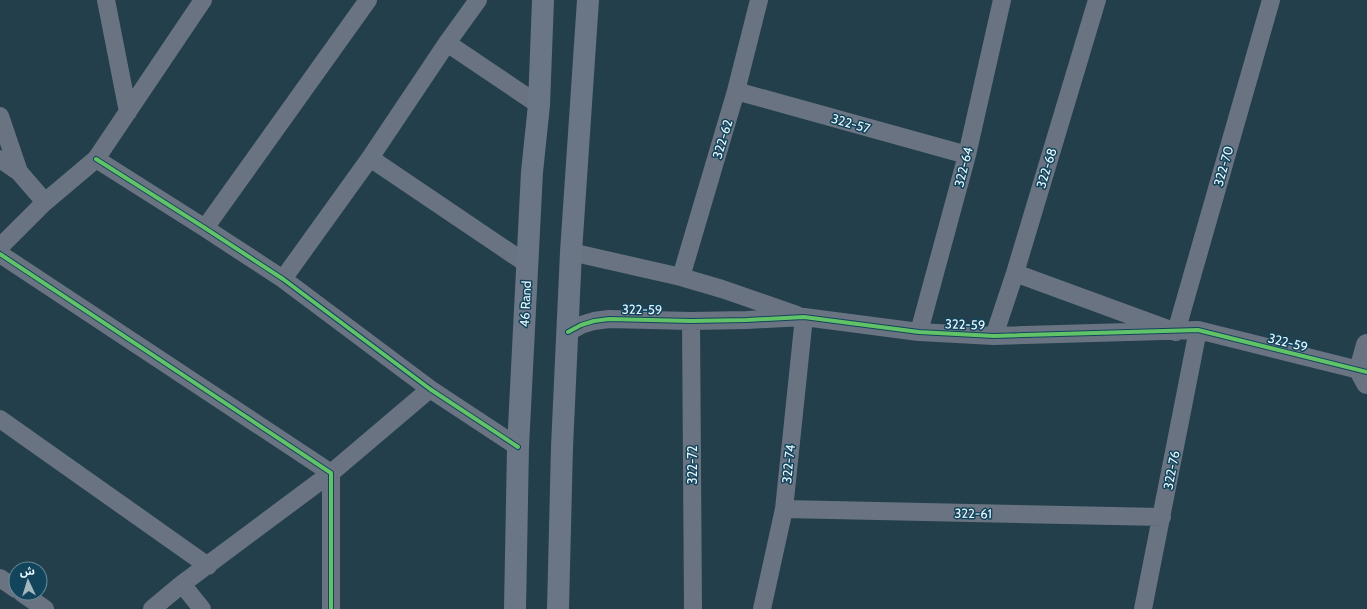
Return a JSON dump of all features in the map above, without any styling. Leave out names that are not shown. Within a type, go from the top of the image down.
[{"type":"main road","name":"46 Rand","points":[[515,609],[518,447],[526,264],[532,172],[539,105],[543,0]]},
{"type":"main road","points":[[558,609],[562,447],[571,252],[588,0]]},
{"type":"street","points":[[106,0],[128,112]]},
{"type":"street","points":[[0,247],[45,202],[96,159],[203,0]]},
{"type":"street","points":[[205,228],[368,0]]},
{"type":"street","points":[[283,280],[370,158],[447,43],[478,0]]},
{"type":"street","name":"322-62","points":[[681,277],[736,91],[759,0]]},
{"type":"street","name":"322-64","points":[[919,332],[966,155],[1002,0]]},
{"type":"street","name":"322-68","points":[[994,336],[1015,273],[1098,0]]},
{"type":"street","name":"322-70","points":[[1176,332],[1271,0]]},
{"type":"street","points":[[447,43],[539,105]]},
{"type":"street","name":"322-57","points":[[736,91],[966,155]]},
{"type":"street","points":[[0,116],[19,172]]},
{"type":"street","points":[[370,158],[526,264]]},
{"type":"street","points":[[0,159],[19,172],[45,202]]},
{"type":"street","points":[[96,159],[205,228],[283,280],[430,389],[518,447]]},
{"type":"street","points":[[571,252],[681,277],[729,291],[804,317]]},
{"type":"street","points":[[0,254],[331,473]]},
{"type":"street","points":[[1015,273],[1176,332]]},
{"type":"street","name":"322-59","points":[[568,332],[581,325],[608,319],[691,321],[804,317],[919,332],[994,336],[1176,332],[1198,330],[1365,375]]},
{"type":"street","name":"322-74","points":[[762,609],[784,509],[804,317]]},
{"type":"street","name":"322-72","points":[[691,321],[693,609]]},
{"type":"street","name":"322-76","points":[[1143,609],[1198,330]]},
{"type":"street","points":[[1365,375],[1367,345]]},
{"type":"street","points":[[152,609],[182,584],[331,473],[430,389]]},
{"type":"street","points":[[0,419],[208,566]]},
{"type":"street","points":[[331,473],[331,609]]},
{"type":"street","name":"322-61","points":[[784,509],[1162,517]]},
{"type":"street","points":[[182,584],[202,609]]},
{"type":"street","points":[[34,601],[45,609]]},
{"type":"cycle path","points":[[96,159],[283,279],[430,389],[518,447]]},
{"type":"cycle path","points":[[0,254],[331,473],[331,609]]},
{"type":"cycle path","points":[[568,332],[581,325],[609,319],[691,321],[804,317],[919,332],[994,336],[1198,330],[1367,372]]}]
